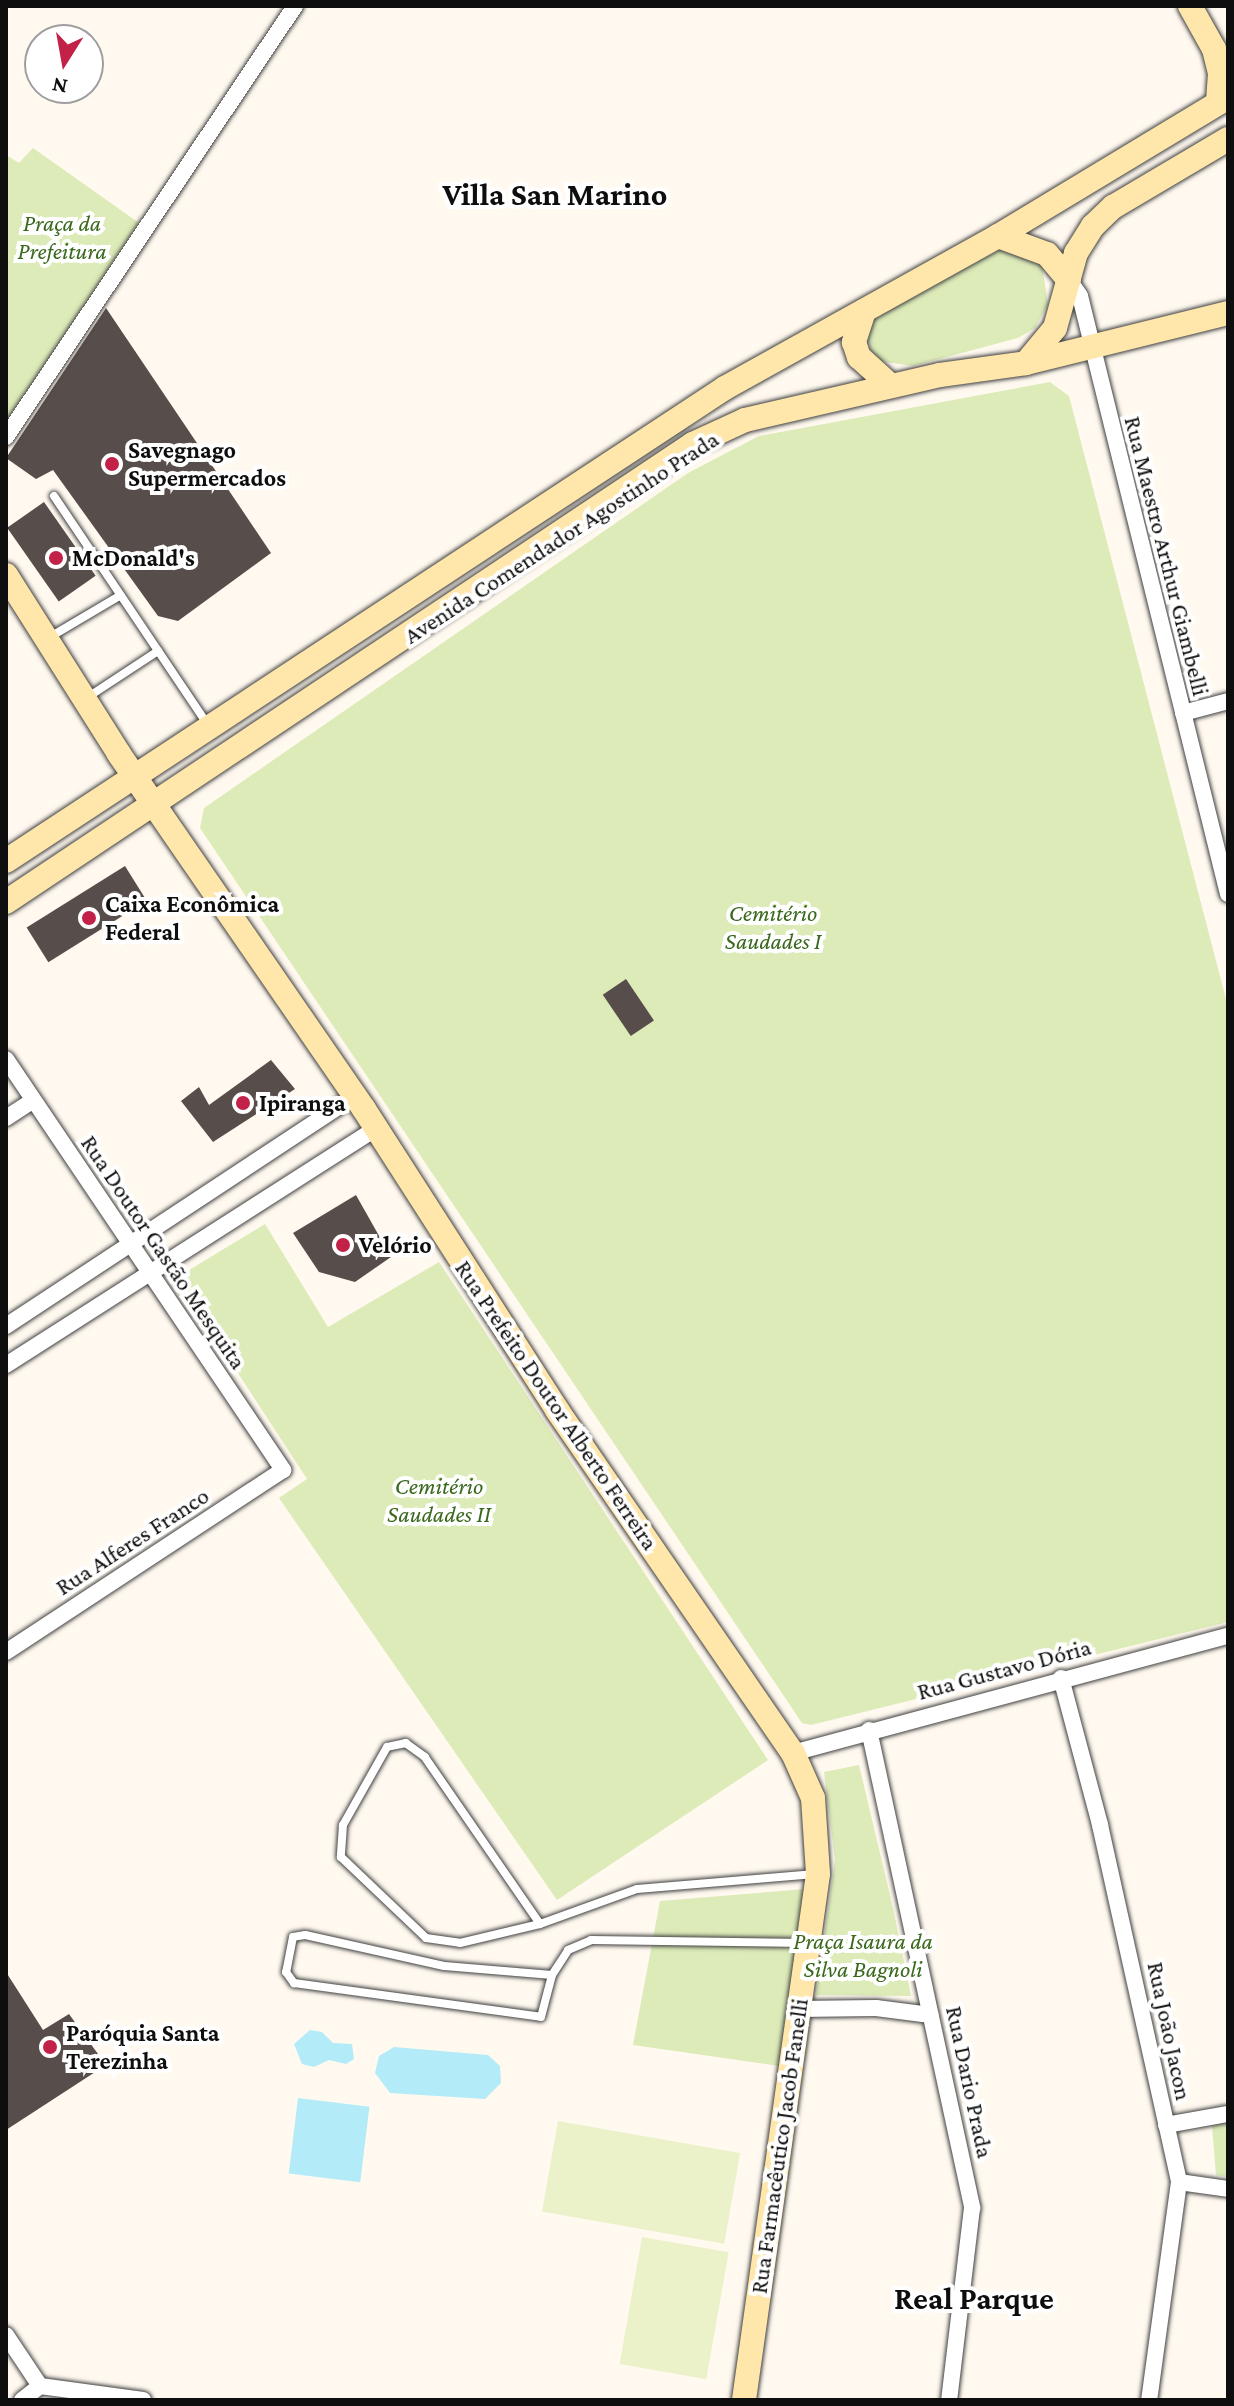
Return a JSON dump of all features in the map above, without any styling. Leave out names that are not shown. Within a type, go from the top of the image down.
[{"type":"main road","points":[[1190,6],[1214,49],[1223,100]]},
{"type":"main road","name":"Avenida Comendador Agostinho Prada","points":[[6,861],[725,388],[998,236],[1223,100]]},
{"type":"main road","points":[[1026,363],[1055,328],[1076,253],[1113,207],[1228,139]]},
{"type":"main road","points":[[998,236],[1047,254],[1069,280]]},
{"type":"main road","points":[[864,311],[854,342],[859,357],[891,386]]},
{"type":"main road","name":"Avenida Comendador Agostinho Prada","points":[[6,902],[156,805],[693,444],[745,420],[891,386],[1093,349],[1228,313]]},
{"type":"main road","name":"Rua Prefeito Doutor Alberto Ferreira","points":[[6,575],[134,775],[377,1128],[557,1410],[793,1753]]},
{"type":"main road","name":"Rua Farmacêutico Jacob Fanelli","points":[[744,2400],[818,1874],[813,1798],[793,1753]]},
{"type":"street","points":[[6,437],[295,6]]},
{"type":"street","name":"Rua Maestro Arthur Giambelli","points":[[1069,280],[1080,296],[1228,894]]},
{"type":"street","points":[[1183,713],[1228,701]]},
{"type":"street","name":"Rua Doutor Gastão Mesquita","points":[[6,1059],[283,1470]]},
{"type":"street","points":[[6,1326],[355,1096]]},
{"type":"street","points":[[6,1118],[32,1101]]},
{"type":"street","points":[[6,1365],[377,1128]]},
{"type":"street","name":"Rua Alferes Franco","points":[[6,1652],[283,1470]]},
{"type":"street","name":"Rua Gustavo Dória","points":[[793,1753],[1061,1678],[1228,1636]]},
{"type":"street","name":"Rua João Jacon","points":[[1061,1678],[1100,1825],[1179,2182],[1149,2400]]},
{"type":"street","name":"Rua Dario Prada","points":[[869,1730],[972,2208],[949,2400]]},
{"type":"street","points":[[798,2009],[876,2008],[931,2015]]},
{"type":"street","points":[[1166,2125],[1228,2114]]},
{"type":"street","points":[[1179,2182],[1228,2189]]},
{"type":"street","points":[[6,2335],[40,2386]]},
{"type":"street","points":[[22,2400],[40,2386],[143,2400]]},
{"type":"lane","points":[[54,496],[208,726]]},
{"type":"lane","points":[[47,639],[121,595]]},
{"type":"lane","points":[[85,699],[158,651]]},
{"type":"lane","points":[[540,1924],[425,1757],[406,1743],[387,1747],[343,1825],[341,1857],[426,1938],[460,1943],[540,1924],[637,1889],[818,1874]]},
{"type":"lane","points":[[552,1975],[444,1966],[305,1935],[293,1937],[286,1972],[294,1983],[541,2017],[552,1975],[568,1950],[591,1940],[808,1943]]},
{"type":"green space","name":"Praça da Prefeitura","points":[[33,148],[139,223],[6,424],[6,155],[19,163]]},
{"type":"green space","points":[[999,247],[1034,256],[1042,266],[1048,304],[1035,328],[1018,338],[913,366],[879,361],[866,335],[872,319]]},
{"type":"green space","name":"Cemitério Saudades I","points":[[1050,382],[1069,396],[1228,1007],[1228,1622],[811,1725],[802,1723],[200,828],[204,808],[688,473],[759,436]]},
{"type":"green space","name":"Cemitério Saudades II","points":[[265,1224],[328,1327],[439,1262],[768,1760],[557,1900],[279,1498],[307,1479],[176,1278]]},
{"type":"green space","name":"Praça Isaura da Silva Bagnoli","points":[[859,1765],[911,1996],[816,1995],[835,1860],[824,1772]]},
{"type":"green space","points":[[805,1889],[779,2066],[633,2045],[660,1901]]},
{"type":"green space","points":[[558,2121],[740,2153],[724,2244],[542,2212]]},
{"type":"green space","points":[[1228,2122],[1228,2177],[1216,2175],[1212,2125]]},
{"type":"green space","points":[[642,2237],[729,2252],[706,2379],[620,2364]]},
{"type":"water","points":[[310,2030],[322,2032],[333,2043],[352,2044],[354,2059],[346,2064],[329,2060],[314,2067],[302,2064],[294,2044]]},
{"type":"water","points":[[394,2047],[488,2055],[500,2066],[501,2083],[485,2099],[390,2093],[375,2073],[379,2056]]},
{"type":"water","points":[[298,2098],[369,2107],[360,2182],[289,2173]]},
{"type":"building","name":"Savegnago Supermercados","points":[[106,308],[271,553],[178,621],[158,616],[53,470],[36,479],[6,458]]},
{"type":"building","points":[[44,502],[96,576],[59,602],[7,528]]},
{"type":"building","name":"Caixa Econômica Federal","points":[[125,866],[147,901],[48,962],[27,927]]},
{"type":"building","points":[[626,979],[654,1020],[631,1036],[603,995]]},
{"type":"building","name":"Ipiranga","points":[[271,1060],[295,1089],[213,1142],[181,1101],[199,1087],[209,1105]]},
{"type":"building","name":"Velório","points":[[356,1195],[391,1257],[355,1282],[319,1272],[293,1233]]},
{"type":"building","name":"Paróquia Santa Terezinha","points":[[6,1972],[43,2030],[69,2014],[106,2065],[6,2130]]},
{"type":"place","name":"Savegnago Supermercados","points":[[112,464]]},
{"type":"place","name":"McDonald's","points":[[56,558]]},
{"type":"place","name":"Caixa Econômica Federal","points":[[89,918]]},
{"type":"place","name":"Ipiranga","points":[[243,1103]]},
{"type":"place","name":"Velório","points":[[343,1245]]},
{"type":"place","name":"Paróquia Santa Terezinha","points":[[50,2047]]},
{"type":"district","name":"Villa San Marino","points":[[555,194]]},
{"type":"district","name":"Real Parque","points":[[974,2298]]}]
